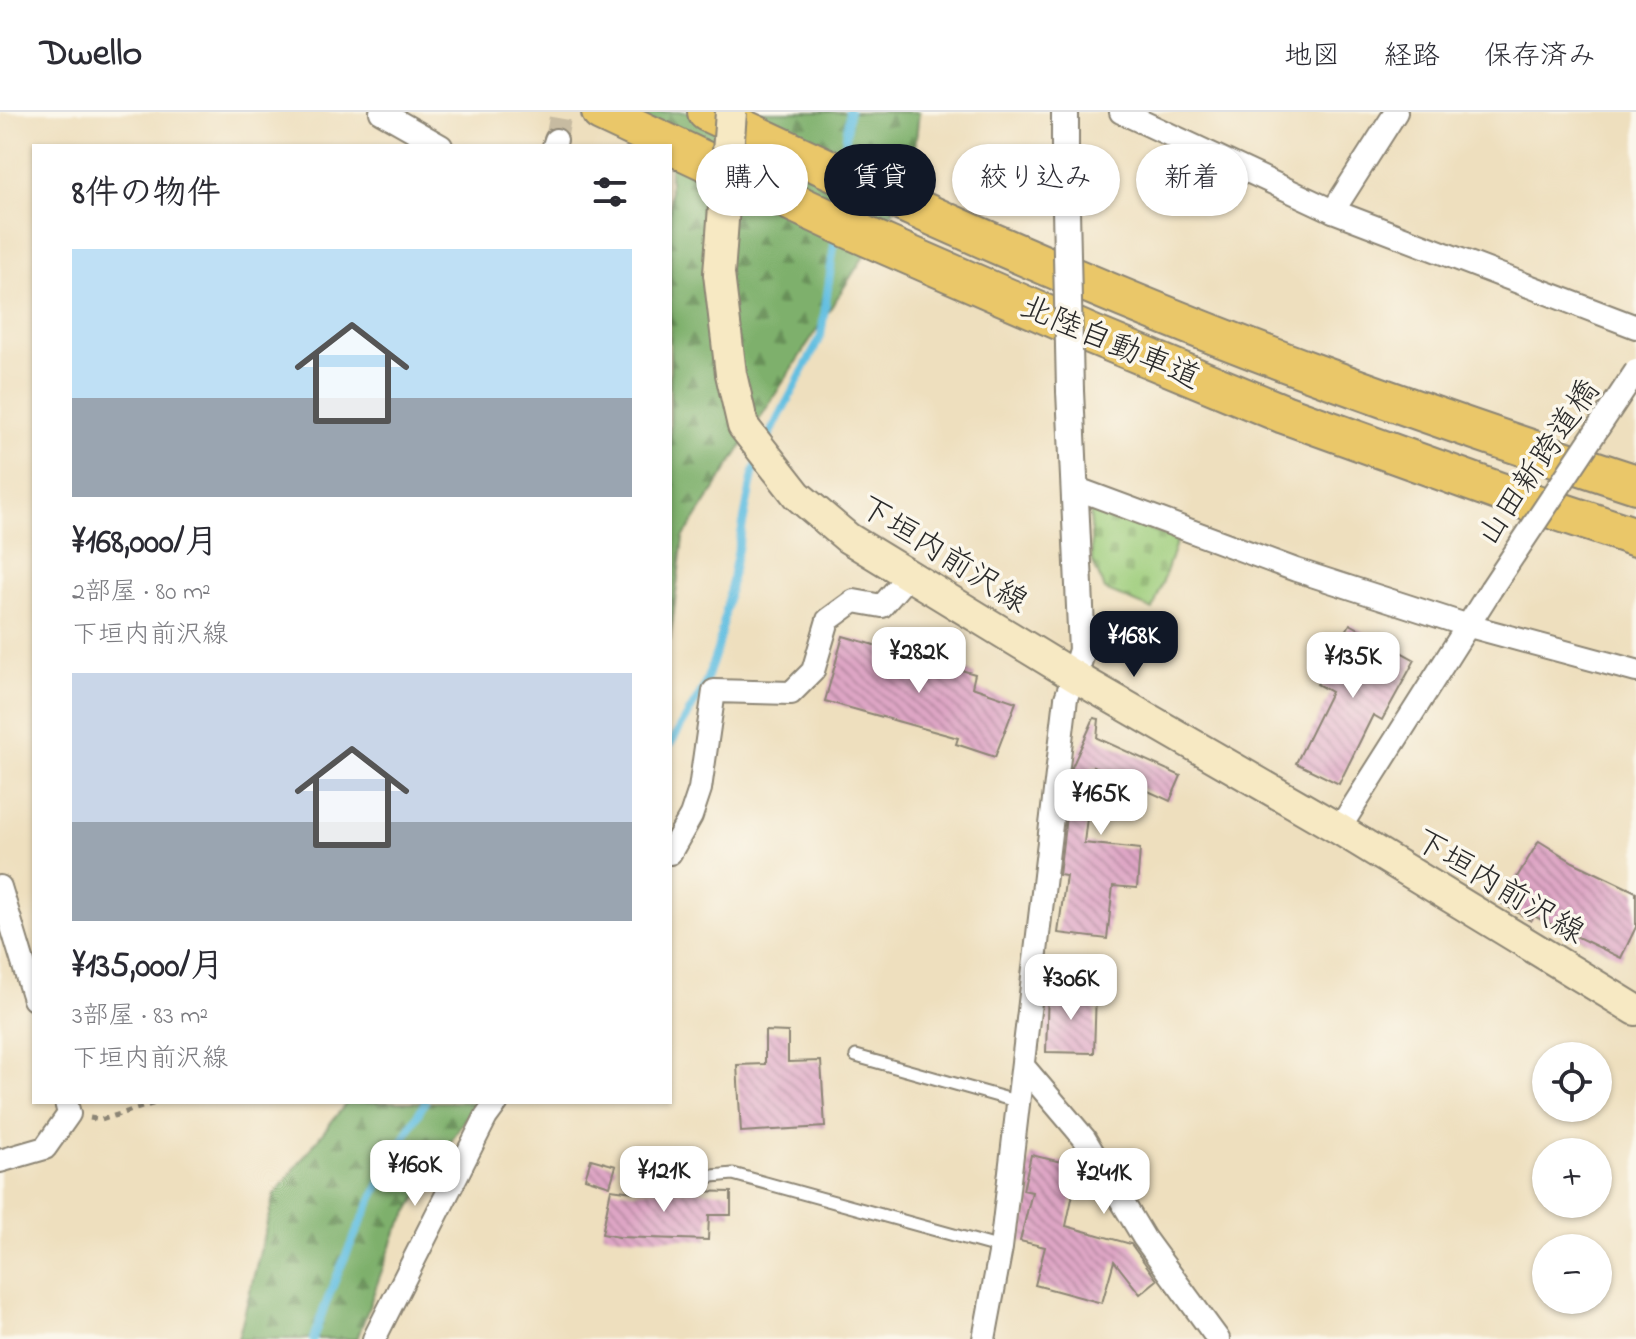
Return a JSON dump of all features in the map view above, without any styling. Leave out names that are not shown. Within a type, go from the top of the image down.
[{"type":"highway","name":"北陸自動車道","points":[[601,112],[669,144]]},
{"type":"highway","name":"北陸自動車道","points":[[707,112],[869,189],[1089,284],[1308,371],[1636,484]]},
{"type":"highway","name":"北陸自動車道","points":[[672,145],[854,231],[1284,414],[1636,537]]},
{"type":"main road","name":"下垣内前沢線","points":[[731,112],[719,274],[731,374],[743,426],[797,495],[848,538],[908,576],[1339,829],[1636,1010]]},
{"type":"street","points":[[381,112],[437,144]]},
{"type":"street","points":[[984,1339],[1001,1248],[1066,698],[1082,650],[1070,391],[1065,112]]},
{"type":"street","points":[[1121,112],[1333,211],[1636,327]]},
{"type":"street","points":[[1333,211],[1396,112]]},
{"type":"street","name":"山田新跨道橋","points":[[1339,829],[1491,589],[1636,371]]},
{"type":"street","points":[[1075,488],[1296,570],[1469,626],[1636,671]]},
{"type":"street","points":[[672,849],[691,816],[700,789],[714,691],[791,693],[813,671],[828,620],[854,601],[882,606],[908,576]]},
{"type":"street","points":[[0,887],[32,992]]},
{"type":"street","points":[[1023,1066],[1084,1138],[1144,1238],[1218,1339]]},
{"type":"street","points":[[374,1339],[486,1117],[496,1104]]},
{"type":"street","points":[[0,1161],[45,1148],[68,1108]]},
{"type":"lane","points":[[856,1056],[1019,1102]]},
{"type":"lane","points":[[632,1184],[733,1174],[1001,1248]]},
{"type":"path","points":[[68,1108],[101,1120],[152,1104]]},
{"type":"green space","points":[[629,112],[919,112],[915,144],[824,144],[824,216],[890,216],[683,538],[672,625],[672,144],[626,144]]},
{"type":"green space","points":[[1090,506],[1177,540],[1153,610],[1105,590],[1092,560]]},
{"type":"green space","points":[[345,1104],[474,1104],[396,1232],[357,1339],[238,1339],[274,1195]]},
{"type":"building","points":[[1350,624],[1415,660],[1382,720],[1373,715],[1339,784],[1296,763],[1331,692],[1317,684]]},
{"type":"building","points":[[843,636],[975,674],[972,687],[1016,702],[995,757],[956,744],[958,738],[825,701]]},
{"type":"building","points":[[1094,718],[1099,719],[1097,738],[1181,776],[1170,801],[1093,766],[1084,843],[1140,849],[1137,888],[1113,886],[1107,939],[1058,933],[1066,876],[1059,875],[1072,767]]},
{"type":"building","points":[[1539,841],[1573,862],[1636,892],[1636,927],[1621,958],[1534,916],[1531,921],[1501,903]]},
{"type":"building","points":[[1048,990],[1096,992],[1094,1053],[1046,1052]]},
{"type":"building","points":[[765,1031],[788,1032],[788,1062],[821,1061],[825,1127],[741,1132],[737,1065],[765,1064]]},
{"type":"building","points":[[1031,1155],[1079,1166],[1066,1226],[1131,1244],[1157,1280],[1140,1294],[1114,1261],[1102,1303],[1035,1285],[1045,1247],[1020,1241],[1032,1192],[1023,1190]]},
{"type":"building","points":[[591,1159],[616,1166],[610,1186],[585,1178]]},
{"type":"building","points":[[611,1189],[633,1192],[731,1192],[731,1215],[709,1215],[708,1240],[602,1234]]},
{"type":"waterway","points":[[845,144],[849,112]]},
{"type":"waterway","points":[[765,444],[821,336],[836,232]]},
{"type":"waterway","points":[[672,742],[704,687],[719,644],[753,474],[760,457]]},
{"type":"waterway","points":[[313,1339],[363,1218],[424,1104]]},
{"type":"tunnel","points":[[556,140],[561,112]]}]
